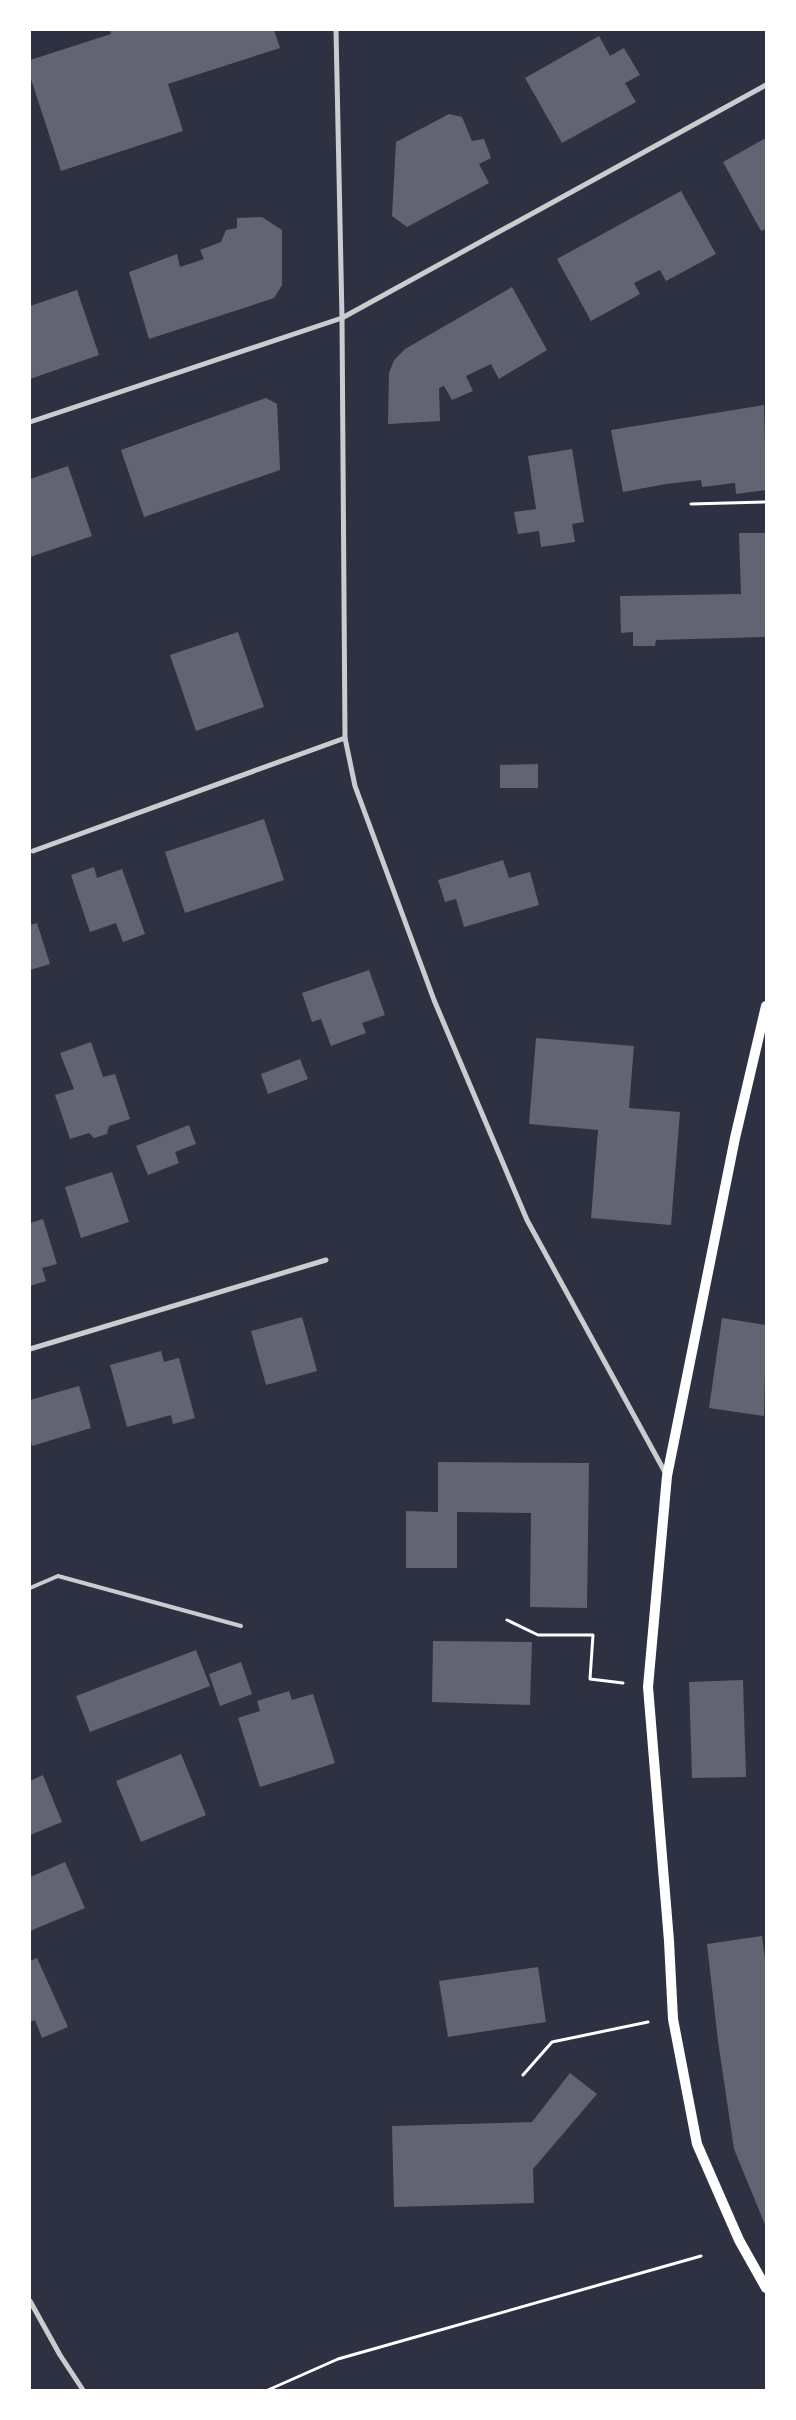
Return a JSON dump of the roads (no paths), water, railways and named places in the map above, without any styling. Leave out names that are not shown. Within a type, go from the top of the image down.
[{"type":"main road","points":[[766,1006],[735,1138],[667,1476],[648,1687],[670,1941],[673,2019],[697,2144],[739,2240],[766,2288]]},
{"type":"street","points":[[336,30],[342,318],[344,738],[355,786],[434,1000],[527,1220],[667,1476]]},
{"type":"street","points":[[30,422],[342,318],[766,86]]},
{"type":"street","points":[[31,852],[344,738]]},
{"type":"street","points":[[30,1349],[326,1260]]},
{"type":"street","points":[[30,2301],[60,2356],[83,2390]]},
{"type":"lane","points":[[30,1588],[58,1576],[242,1626]]}]
